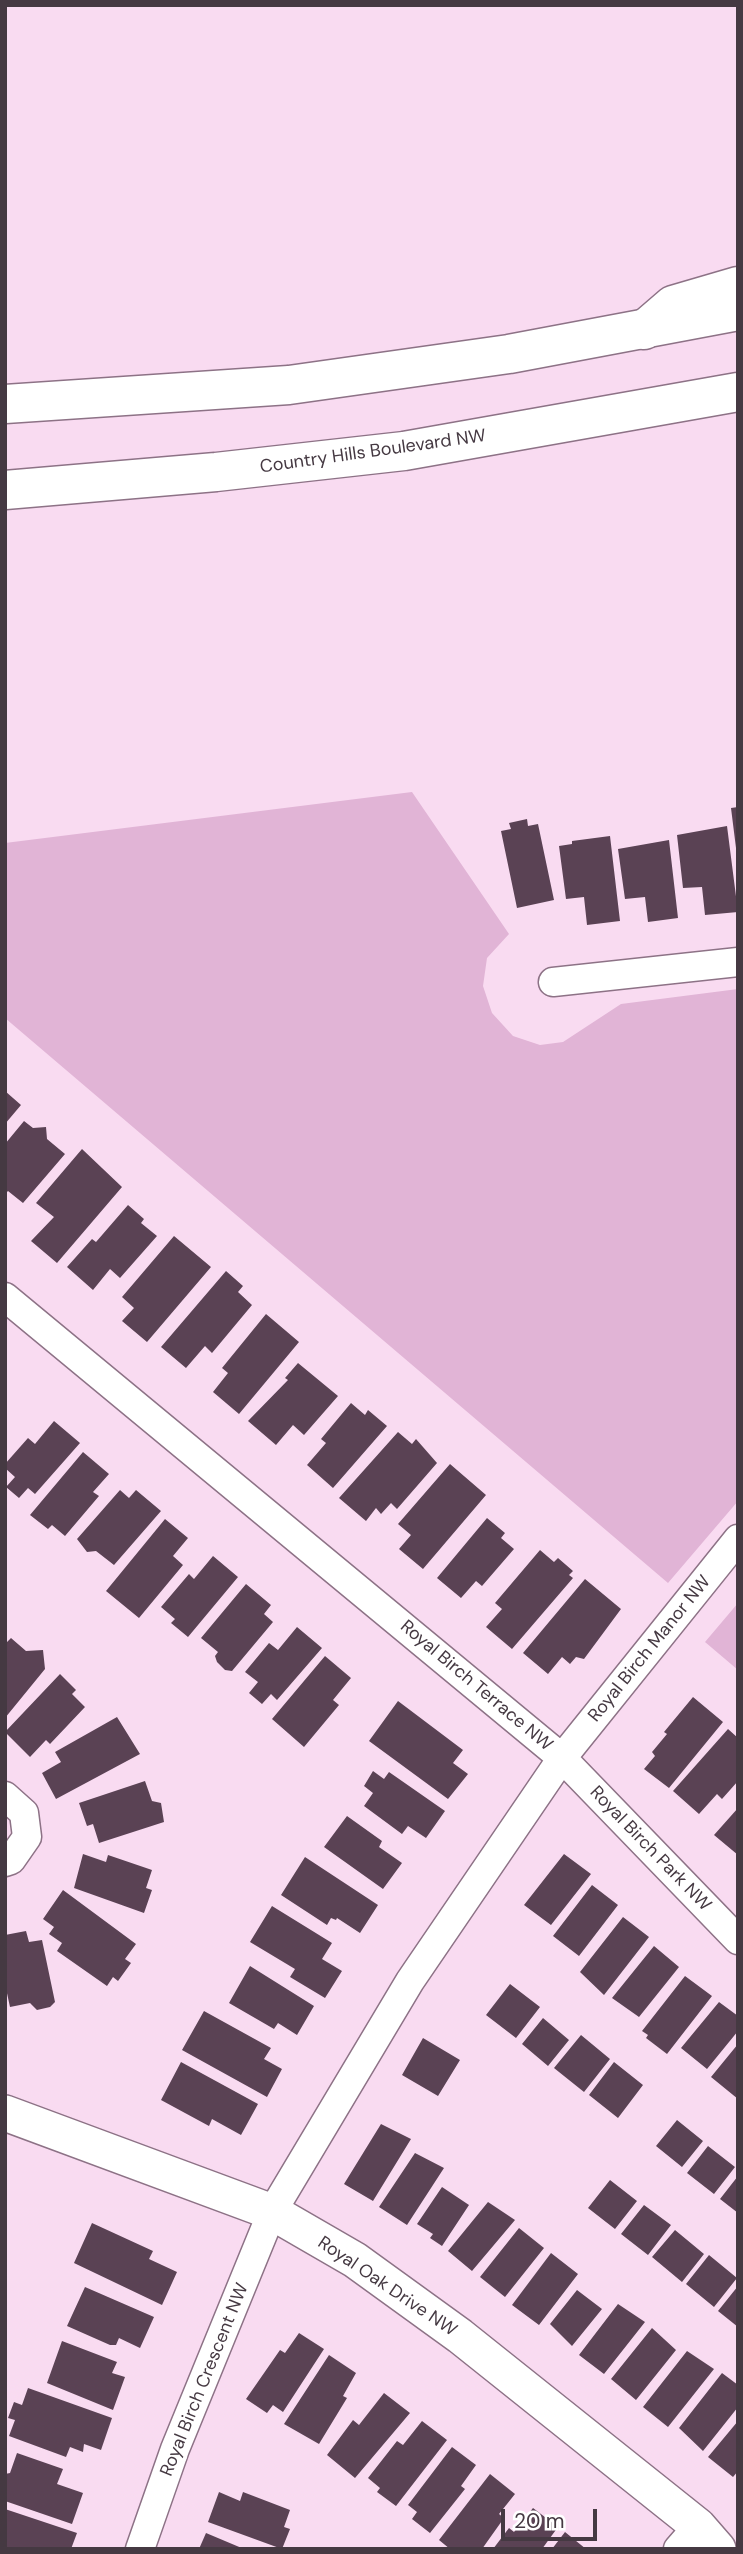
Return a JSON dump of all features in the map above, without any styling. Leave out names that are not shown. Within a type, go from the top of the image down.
[{"type":"main road","points":[[644,330],[673,305],[738,286]]},
{"type":"main road","points":[[5,404],[289,385],[509,354],[738,311]]},
{"type":"main road","name":"Country Hills Boulevard NW","points":[[5,490],[216,472],[404,451],[738,392]]},
{"type":"street","points":[[553,982],[738,962]]},
{"type":"street","name":"Royal Birch Terrace NW","points":[[5,1297],[562,1758],[410,1981],[272,2212]]},
{"type":"street","name":"Royal Birch Manor NW","points":[[562,1758],[738,1539]]},
{"type":"street","name":"Royal Birch Park NW","points":[[562,1758],[738,1940]]},
{"type":"street","points":[[5,1796],[24,1813],[27,1837],[11,1860],[5,1862]]},
{"type":"street","name":"Royal Oak Drive NW","points":[[5,2113],[272,2212],[355,2260],[460,2336],[698,2541]]},
{"type":"street","name":"Royal Birch Crescent NW","points":[[140,2549],[175,2449],[272,2212]]},
{"type":"shaded area","points":[[412,792],[509,934],[487,958],[483,986],[492,1013],[513,1036],[540,1045],[563,1042],[621,1004],[738,989],[738,1501],[668,1583],[5,1018],[5,843]]},
{"type":"shaded area","points":[[738,1603],[738,1670],[705,1642]]},
{"type":"building","points":[[738,807],[738,848],[736,848],[731,808]]},
{"type":"building","points":[[527,819],[528,826],[538,824],[554,900],[517,908],[501,831],[511,829],[509,823]]},
{"type":"building","points":[[727,826],[738,912],[705,915],[702,887],[683,888],[677,835]]},
{"type":"building","points":[[610,836],[620,921],[587,925],[584,897],[566,899],[559,846],[572,844],[572,841]]},
{"type":"building","points":[[669,840],[678,918],[648,922],[645,897],[625,899],[618,849]]},
{"type":"building","points":[[5,1091],[21,1105],[5,1124]]},
{"type":"building","points":[[24,1121],[33,1128],[46,1127],[47,1139],[65,1154],[23,1203],[8,1191],[5,1194],[5,1144]]},
{"type":"building","points":[[82,1149],[122,1187],[57,1263],[31,1241],[54,1217],[36,1203]]},
{"type":"building","points":[[128,1205],[144,1219],[141,1223],[157,1236],[120,1278],[110,1269],[93,1290],[67,1267],[92,1239],[96,1242]]},
{"type":"building","points":[[174,1236],[211,1267],[147,1342],[122,1321],[134,1308],[122,1297]]},
{"type":"building","points":[[226,1271],[243,1286],[238,1292],[252,1305],[212,1353],[205,1346],[186,1368],[161,1347]]},
{"type":"building","points":[[266,1314],[299,1342],[239,1414],[213,1392],[228,1373],[222,1368]]},
{"type":"building","points":[[298,1363],[338,1396],[304,1435],[293,1425],[276,1445],[248,1421],[288,1380],[285,1378]]},
{"type":"building","points":[[351,1403],[365,1415],[368,1410],[387,1426],[333,1488],[307,1465],[326,1443],[321,1439]]},
{"type":"building","points":[[54,1421],[80,1443],[35,1494],[28,1488],[19,1498],[6,1487],[15,1477],[5,1468],[5,1464],[28,1438],[35,1444]]},
{"type":"building","points":[[398,1432],[412,1444],[416,1439],[437,1463],[397,1509],[391,1503],[381,1514],[376,1508],[366,1521],[339,1498]]},
{"type":"building","points":[[83,1452],[109,1474],[93,1492],[99,1496],[65,1536],[52,1525],[48,1529],[30,1515]]},
{"type":"building","points":[[450,1464],[486,1495],[423,1569],[399,1549],[411,1535],[398,1524]]},
{"type":"building","points":[[120,1490],[129,1498],[136,1490],[161,1511],[114,1565],[96,1551],[87,1552],[77,1539]]},
{"type":"building","points":[[487,1518],[505,1533],[501,1538],[514,1549],[482,1586],[476,1581],[461,1598],[437,1578]]},
{"type":"building","points":[[165,1519],[188,1538],[173,1556],[183,1565],[139,1618],[106,1591]]},
{"type":"building","points":[[540,1550],[554,1562],[558,1558],[573,1571],[569,1575],[573,1578],[512,1649],[486,1627],[502,1609],[495,1603]]},
{"type":"building","points":[[213,1556],[238,1577],[188,1637],[171,1623],[175,1619],[161,1607],[189,1574],[194,1579]]},
{"type":"building","points":[[585,1579],[621,1609],[584,1659],[576,1657],[570,1664],[562,1657],[548,1674],[523,1653]]},
{"type":"building","points":[[246,1584],[271,1605],[264,1614],[273,1622],[232,1671],[225,1670],[217,1662],[215,1656],[218,1652],[201,1638]]},
{"type":"building","points":[[297,1627],[322,1648],[277,1700],[271,1694],[262,1704],[249,1693],[258,1682],[245,1672],[269,1643],[278,1650]]},
{"type":"building","points":[[11,1638],[26,1651],[43,1650],[45,1669],[5,1718],[5,1644]]},
{"type":"building","points":[[325,1656],[351,1678],[333,1700],[339,1705],[304,1747],[272,1719]]},
{"type":"building","points":[[60,1674],[76,1690],[72,1694],[85,1707],[50,1744],[46,1740],[30,1757],[5,1732]]},
{"type":"building","points":[[693,1697],[723,1722],[669,1788],[644,1769],[655,1756],[652,1752],[667,1734],[664,1732]]},
{"type":"building","points":[[398,1701],[463,1750],[453,1763],[468,1774],[448,1799],[369,1741]]},
{"type":"building","points":[[117,1717],[140,1754],[56,1799],[42,1773],[61,1762],[55,1752]]},
{"type":"building","points":[[728,1729],[738,1738],[738,1781],[722,1799],[717,1794],[699,1814],[673,1791]]},
{"type":"building","points":[[373,1771],[384,1779],[389,1772],[445,1811],[426,1838],[408,1826],[402,1834],[364,1806],[373,1793],[364,1786]]},
{"type":"building","points":[[145,1781],[152,1801],[161,1803],[164,1822],[99,1843],[93,1824],[87,1826],[79,1803]]},
{"type":"building","points":[[738,1808],[738,1855],[714,1835]]},
{"type":"building","points":[[347,1816],[382,1841],[379,1847],[402,1863],[383,1889],[324,1847]]},
{"type":"building","points":[[83,1854],[106,1862],[108,1855],[152,1870],[146,1888],[152,1890],[144,1913],[74,1888]]},
{"type":"building","points":[[564,1854],[591,1874],[551,1925],[524,1905]]},
{"type":"building","points":[[305,1857],[378,1905],[360,1933],[337,1918],[331,1918],[327,1925],[281,1895]]},
{"type":"building","points":[[592,1885],[618,1905],[579,1956],[553,1936]]},
{"type":"building","points":[[63,1890],[136,1944],[125,1959],[131,1963],[118,1981],[113,1977],[107,1986],[57,1951],[62,1943],[49,1934],[54,1927],[43,1919]]},
{"type":"building","points":[[272,1906],[332,1943],[322,1959],[342,1971],[325,1998],[290,1977],[295,1969],[250,1942]]},
{"type":"building","points":[[623,1917],[649,1937],[604,1995],[580,1972]]},
{"type":"building","points":[[26,1931],[29,1942],[42,1940],[55,2002],[50,2007],[37,2010],[30,2003],[10,2007],[5,1984],[5,1935]]},
{"type":"building","points":[[654,1946],[679,1967],[639,2017],[612,1998]]},
{"type":"building","points":[[250,1966],[314,2006],[297,2035],[278,2023],[274,2029],[229,2003]]},
{"type":"building","points":[[685,1976],[712,1996],[667,2054],[646,2038],[648,2035],[642,2031]]},
{"type":"building","points":[[510,1984],[540,2007],[516,2038],[486,2015]]},
{"type":"building","points":[[719,2002],[738,2016],[738,2031],[707,2069],[681,2048]]},
{"type":"building","points":[[204,2011],[271,2048],[264,2059],[282,2069],[267,2097],[182,2050]]},
{"type":"building","points":[[543,2018],[569,2040],[548,2066],[522,2044]]},
{"type":"building","points":[[581,2035],[610,2059],[584,2092],[554,2068]]},
{"type":"building","points":[[423,2038],[460,2060],[438,2096],[402,2075]]},
{"type":"building","points":[[738,2044],[738,2099],[711,2077]]},
{"type":"building","points":[[181,2062],[258,2104],[241,2135],[212,2119],[209,2126],[161,2100]]},
{"type":"building","points":[[614,2062],[643,2085],[618,2118],[589,2095]]},
{"type":"building","points":[[677,2120],[703,2141],[682,2167],[656,2146]]},
{"type":"building","points":[[381,2124],[411,2139],[373,2201],[344,2184]]},
{"type":"building","points":[[708,2146],[735,2167],[714,2194],[687,2173]]},
{"type":"building","points":[[415,2153],[444,2168],[407,2225],[379,2207]]},
{"type":"building","points":[[738,2176],[738,2213],[720,2199]]},
{"type":"building","points":[[610,2180],[637,2201],[615,2229],[588,2208]]},
{"type":"building","points":[[442,2187],[469,2205],[442,2246],[430,2238],[433,2234],[417,2224]]},
{"type":"building","points":[[488,2202],[515,2220],[472,2271],[448,2251]]},
{"type":"building","points":[[644,2205],[671,2225],[648,2255],[621,2234]]},
{"type":"building","points":[[92,2223],[153,2251],[149,2259],[177,2272],[162,2305],[74,2263]]},
{"type":"building","points":[[519,2228],[544,2248],[505,2297],[480,2277]]},
{"type":"building","points":[[675,2230],[704,2254],[682,2282],[652,2257]]},
{"type":"building","points":[[551,2253],[578,2274],[539,2325],[512,2305]]},
{"type":"building","points":[[709,2255],[737,2278],[714,2307],[686,2284]]},
{"type":"building","points":[[738,2286],[738,2327],[718,2311]]},
{"type":"building","points":[[85,2287],[154,2317],[140,2348],[119,2338],[116,2345],[110,2345],[67,2326]]},
{"type":"building","points":[[577,2290],[602,2309],[572,2346],[550,2324]]},
{"type":"building","points":[[618,2304],[645,2322],[604,2374],[579,2355]]},
{"type":"building","points":[[652,2328],[676,2350],[636,2400],[611,2379]]},
{"type":"building","points":[[299,2333],[324,2349],[283,2412],[273,2405],[267,2413],[246,2399],[280,2350],[285,2353]]},
{"type":"building","points":[[62,2341],[117,2362],[112,2373],[125,2377],[113,2410],[47,2383]]},
{"type":"building","points":[[687,2351],[714,2369],[668,2427],[643,2407]]},
{"type":"building","points":[[329,2355],[356,2373],[343,2396],[347,2398],[319,2444],[284,2424]]},
{"type":"building","points":[[722,2373],[738,2385],[738,2407],[703,2451],[679,2428]]},
{"type":"building","points":[[28,2388],[112,2418],[101,2450],[84,2444],[83,2452],[70,2447],[66,2457],[9,2436],[15,2420],[8,2418],[14,2402],[22,2405]]},
{"type":"building","points":[[384,2393],[410,2413],[355,2478],[327,2455],[353,2420],[359,2425]]},
{"type":"building","points":[[422,2421],[447,2440],[396,2506],[377,2492],[380,2488],[368,2478],[397,2441],[403,2445]]},
{"type":"building","points":[[738,2421],[738,2471],[733,2477],[708,2457]]},
{"type":"building","points":[[452,2447],[476,2465],[461,2486],[465,2489],[430,2533],[412,2519],[417,2512],[408,2505]]},
{"type":"building","points":[[17,2453],[63,2469],[57,2484],[83,2493],[72,2524],[5,2501],[5,2474],[10,2473]]},
{"type":"building","points":[[490,2474],[515,2494],[499,2514],[504,2518],[482,2549],[450,2549],[439,2540]]},
{"type":"building","points":[[219,2492],[240,2501],[243,2492],[290,2510],[284,2527],[290,2529],[282,2549],[208,2522]]},
{"type":"building","points":[[533,2508],[558,2527],[542,2549],[493,2549],[509,2528],[514,2532]]},
{"type":"building","points":[[5,2509],[77,2533],[71,2549],[5,2549]]},
{"type":"building","points":[[565,2532],[586,2549],[552,2549]]},
{"type":"building","points":[[206,2533],[244,2549],[199,2549]]}]
